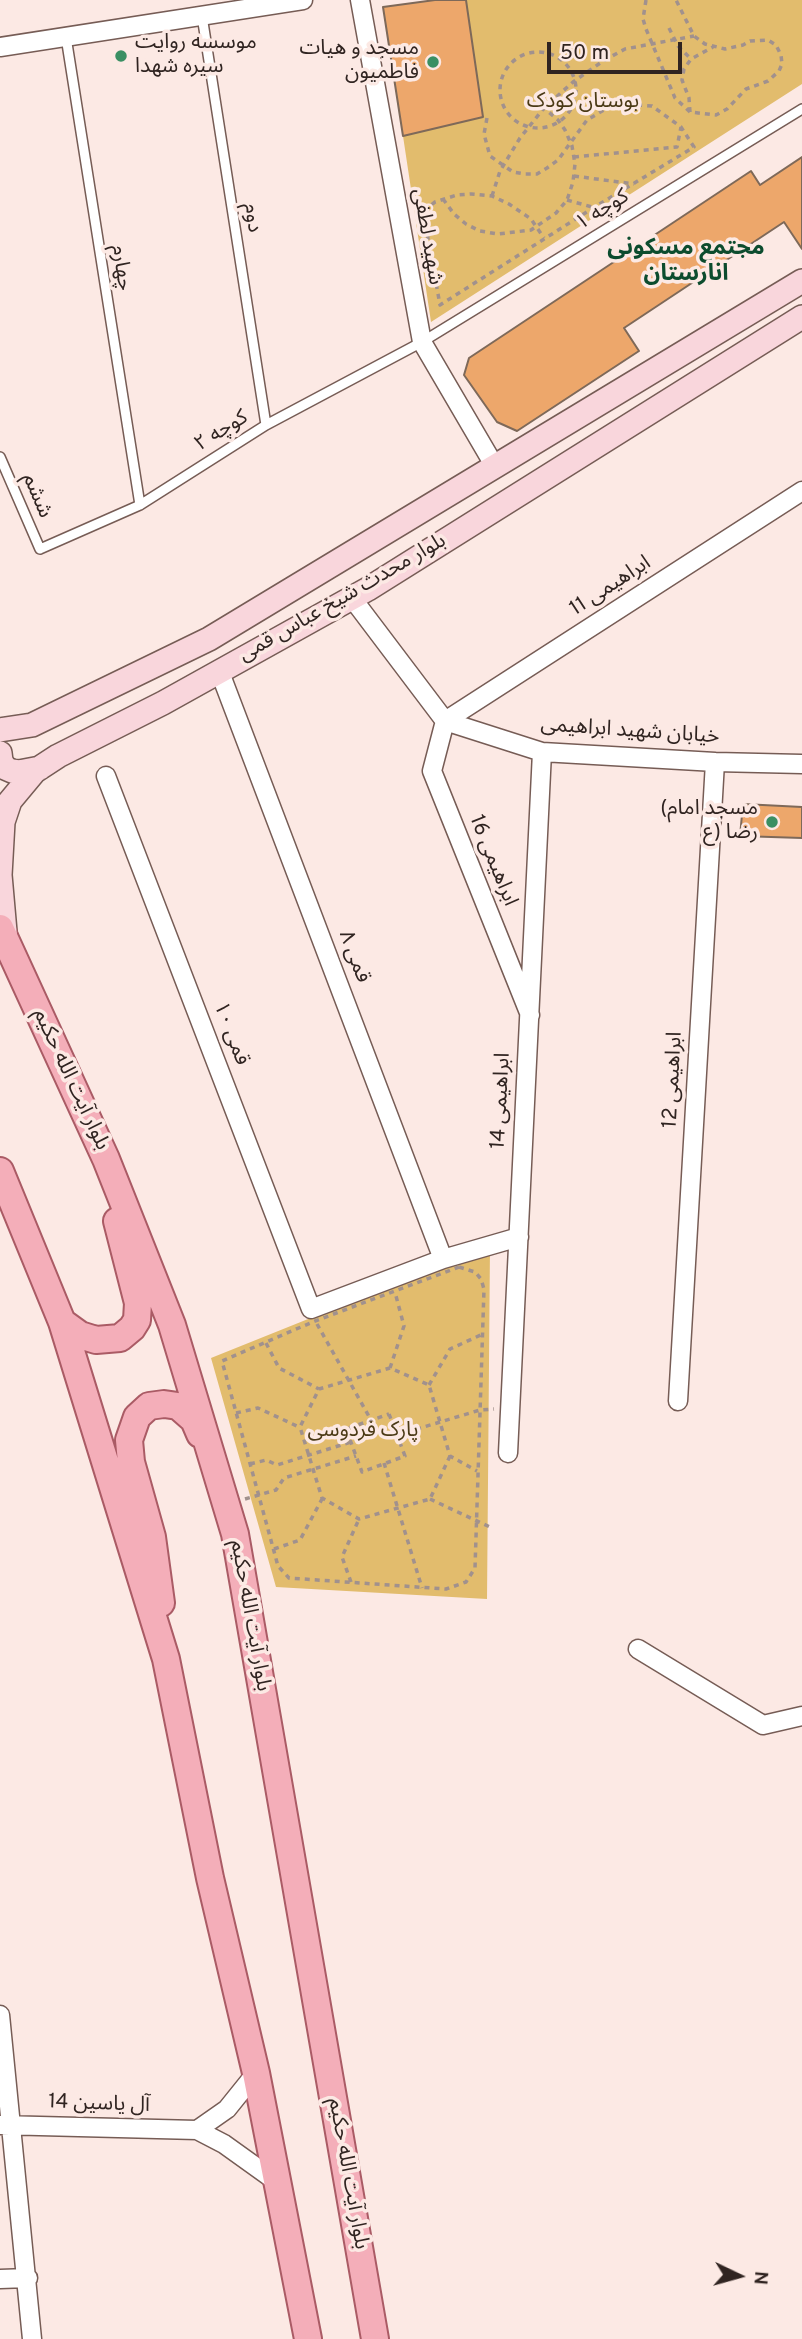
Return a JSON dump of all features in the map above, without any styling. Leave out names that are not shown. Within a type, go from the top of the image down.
[{"type":"main road","name":"بلوار محدث شیخ عباس قمی","points":[[3,740],[209,639],[802,281]]},
{"type":"main road","name":"بلوار محدث شیخ عباس قمی","points":[[3,935],[0,875],[3,822],[10,801],[40,768],[352,598],[801,320]]},
{"type":"main road","points":[[3,740],[1,761],[5,768],[19,772],[40,768]]},
{"type":"main road","name":"بلوار آیت الله حکیم","points":[[3,935],[106,1159],[172,1325],[235,1534],[375,2339]]},
{"type":"main road","points":[[62,1322],[80,1335],[96,1340],[120,1338],[137,1320],[138,1303],[119,1234],[106,1159]]},
{"type":"main road","points":[[0,1171],[62,1322],[166,1659],[210,1878],[256,2073],[308,2339]]},
{"type":"main road","points":[[166,1659],[158,1570],[152,1537],[131,1462],[129,1440],[137,1417],[149,1406],[178,1406],[194,1420],[216,1467]]},
{"type":"street","points":[[0,47],[303,0]]},
{"type":"street","name":"شهید لطفی","points":[[360,0],[422,342],[494,465]]},
{"type":"street","name":"ابراهیمی 11","points":[[445,721],[802,491]]},
{"type":"street","points":[[352,598],[445,721]]},
{"type":"street","name":"قمی ۸","points":[[219,670],[443,1259]]},
{"type":"street","name":"خیابان شهید ابراهیمی","points":[[445,721],[542,752],[802,764]]},
{"type":"street","name":"ابراهیمی 16","points":[[445,721],[432,771],[530,1016]]},
{"type":"street","name":"ابراهیمی 14","points":[[508,1453],[542,752]]},
{"type":"street","name":"ابراهیمی 12","points":[[678,1401],[715,762]]},
{"type":"street","name":"قمی ۱۰","points":[[106,776],[313,1315]]},
{"type":"street","points":[[313,1315],[443,1259],[519,1237]]},
{"type":"street","points":[[638,1648],[763,1725],[802,1716]]},
{"type":"street","points":[[0,2015],[6,2125],[27,2278],[32,2339]]},
{"type":"street","points":[[256,2073],[227,2109],[197,2130],[224,2144],[277,2182]]},
{"type":"street","name":"آل یاسین 14","points":[[6,2125],[197,2130]]},
{"type":"street","points":[[0,2278],[27,2278]]},
{"type":"lane","name":"دوم","points":[[202,16],[266,425]]},
{"type":"lane","name":"چهارم","points":[[66,37],[140,505]]},
{"type":"lane","name":"کوچه ۱","points":[[422,342],[802,108]]},
{"type":"lane","name":"کوچه ۲","points":[[40,549],[140,505],[266,425],[422,342]]},
{"type":"lane","name":"ششم","points":[[0,457],[40,549]]},
{"type":"path","points":[[646,0],[643,19],[652,43],[675,98],[690,111],[716,115],[727,109],[746,89],[775,77],[782,64],[776,45],[768,40],[750,41],[734,48],[713,47],[694,36],[676,0]]},
{"type":"path","points":[[669,28],[674,40],[691,59]]},
{"type":"path","points":[[492,196],[503,166],[528,127],[544,108],[576,80],[619,52],[694,36]]},
{"type":"path","points":[[690,111],[689,98],[682,80],[684,69],[691,59],[713,47]]},
{"type":"path","points":[[527,53],[551,54],[562,60],[576,80],[575,103],[569,113],[560,122],[539,129],[516,122],[502,102],[502,78],[516,58],[527,53]]},
{"type":"path","points":[[487,118],[484,134],[486,147],[491,156],[513,172],[537,174],[558,160],[587,120],[609,107],[622,104],[652,106],[681,127],[694,147],[440,305],[423,211],[443,199],[471,194],[492,196],[521,212],[537,226],[544,238]]},
{"type":"path","points":[[443,199],[454,214],[480,232],[516,233],[537,226],[556,213],[567,200],[574,176],[574,157],[570,141],[560,122],[544,108]]},
{"type":"path","points":[[574,157],[677,147],[681,127]]},
{"type":"path","points":[[574,176],[634,184]]},
{"type":"path","points":[[567,200],[593,208]]},
{"type":"path","points":[[459,1267],[475,1272],[484,1289],[475,1568],[466,1582],[446,1589],[289,1578],[278,1566],[222,1361],[265,1343],[313,1315],[395,1290],[459,1267]]},
{"type":"path","points":[[390,1368],[404,1326],[395,1290]]},
{"type":"path","points":[[313,1315],[371,1420]]},
{"type":"path","points":[[430,1499],[450,1456],[429,1385],[450,1349],[483,1334]]},
{"type":"path","points":[[265,1343],[279,1368],[319,1389],[390,1368],[429,1385]]},
{"type":"path","points":[[319,1389],[300,1427],[322,1498],[359,1519],[430,1499],[492,1528]]},
{"type":"path","points":[[236,1413],[258,1408],[300,1427]]},
{"type":"path","points":[[397,1435],[480,1410],[510,1408]]},
{"type":"path","points":[[389,1414],[397,1435],[404,1456],[362,1472],[346,1429],[389,1414]]},
{"type":"path","points":[[250,1464],[266,1460],[277,1465],[351,1442]]},
{"type":"path","points":[[227,1505],[276,1490],[284,1478],[356,1456]]},
{"type":"path","points":[[450,1456],[478,1472]]},
{"type":"path","points":[[384,1463],[422,1588]]},
{"type":"path","points":[[274,1549],[300,1540],[322,1498]]},
{"type":"path","points":[[351,1582],[342,1557],[359,1519]]},
{"type":"green space","name":"بوستان کودک","points":[[466,0],[802,0],[802,84],[431,322],[403,136],[483,117]]},
{"type":"green space","name":"پارک فردوسی","points":[[490,1246],[487,1599],[276,1587],[211,1358]]},
{"type":"building","name":"مسجد و هیات فاطمیون","points":[[435,0],[466,0],[483,117],[403,136],[383,7]]},
{"type":"building","points":[[802,157],[802,249],[784,222],[624,328],[639,351],[517,431],[497,422],[464,375],[469,358],[751,171],[760,185]]},
{"type":"building","name":"(مسجد امام رضا (ع","points":[[743,804],[802,807],[802,838],[740,836]]},
{"type":"place","name":"موسسه روایت سیره شهدا","points":[[121,56]]},
{"type":"place","name":"مسجد و هیات فاطمیون","points":[[433,62]]},
{"type":"place","name":"(مسجد امام رضا (ع","points":[[772,822]]},
{"type":"district","name":"مجتمع مسکونی انارستان","points":[[686,262]]}]
